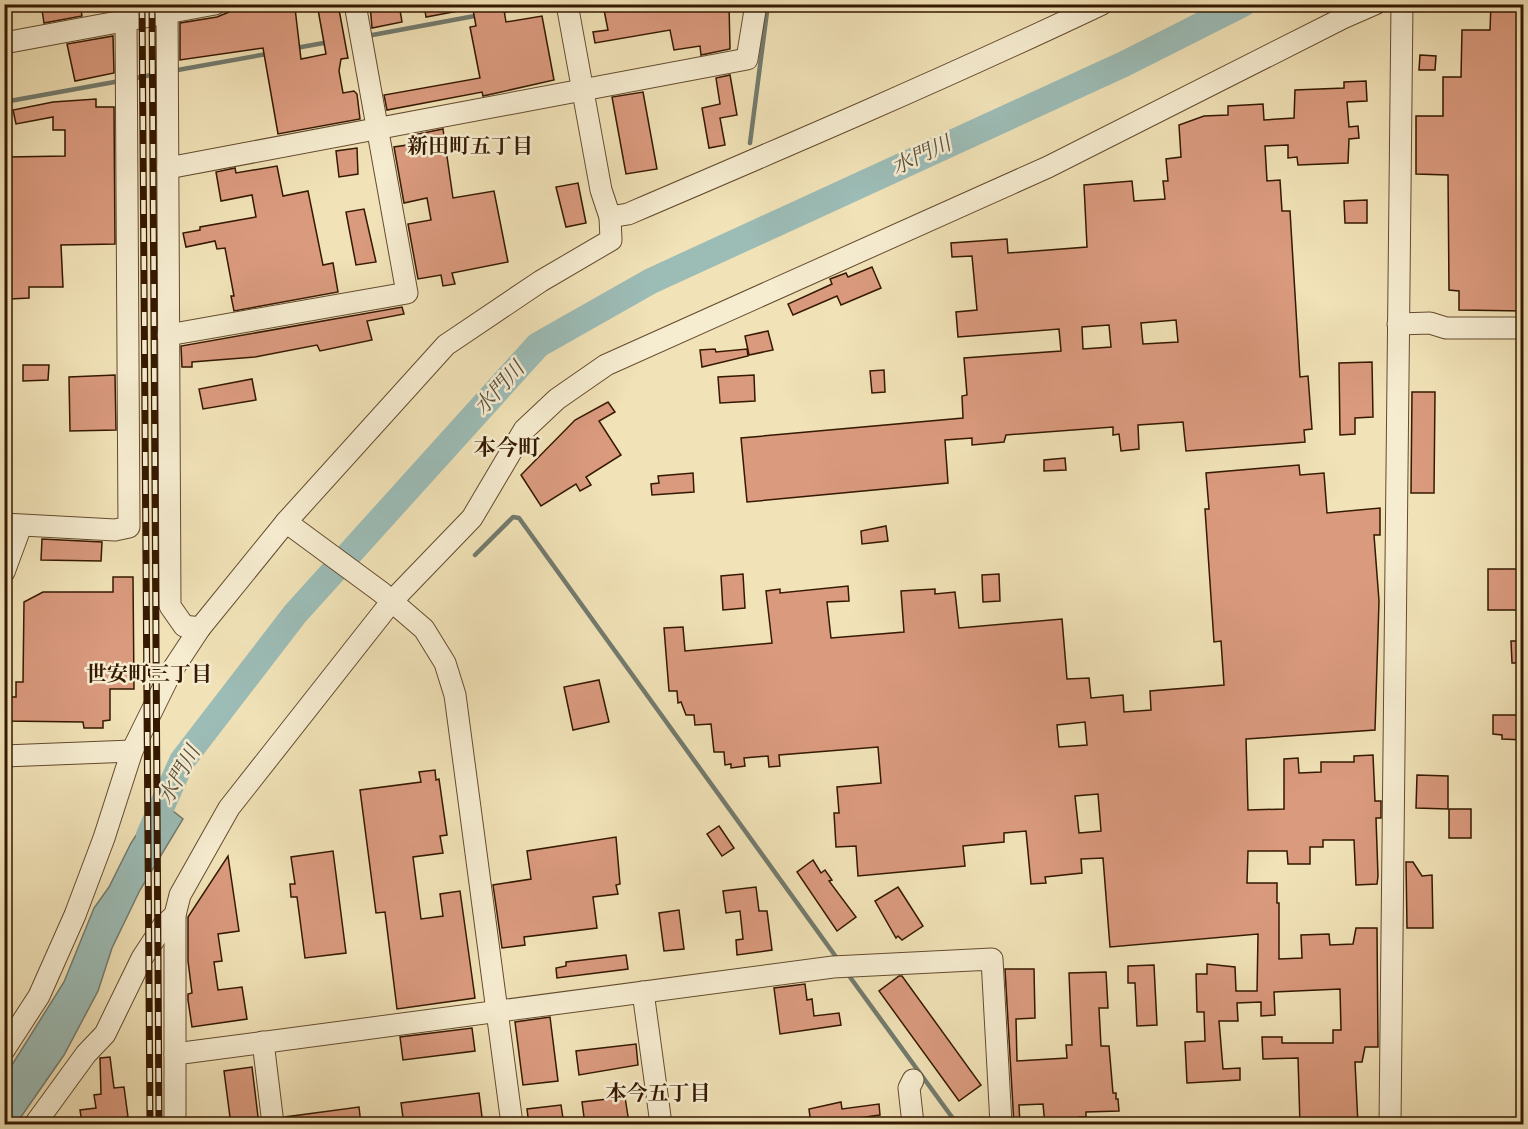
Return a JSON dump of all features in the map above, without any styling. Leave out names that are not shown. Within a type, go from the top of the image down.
[{"type":"street","points":[[4,43],[126,21],[167,9],[215,4]]},
{"type":"street","points":[[168,335],[407,293],[355,4]]},
{"type":"street","points":[[4,1050],[39,996],[75,915],[104,838],[132,751],[171,672],[200,628],[446,345],[541,281],[611,240],[610,217],[601,190],[585,91],[567,4]]},
{"type":"street","points":[[168,168],[747,59],[756,4]]},
{"type":"street","points":[[610,217],[628,214],[980,62],[1102,4]]},
{"type":"street","points":[[175,1125],[175,915],[180,895],[229,808],[387,596],[472,518],[524,430],[557,399],[606,365],[1048,167],[1375,4]]},
{"type":"street","points":[[1390,1125],[1402,4]]},
{"type":"street","points":[[167,9],[170,606],[184,626],[200,628]]},
{"type":"street","points":[[4,572],[13,525],[115,530],[129,527],[126,21]]},
{"type":"street","points":[[1398,324],[1430,323],[1446,328],[1524,328]]},
{"type":"street","points":[[290,524],[387,596],[424,629],[445,663],[455,695],[512,1125]]},
{"type":"street","points":[[4,756],[132,751]]},
{"type":"street","points":[[35,1125],[86,1054],[105,1034],[142,958],[162,926],[175,915]]},
{"type":"street","points":[[175,1054],[833,967],[992,959],[1001,1125]]},
{"type":"street","points":[[643,992],[661,1125]]},
{"type":"street","points":[[263,1042],[273,1125]]},
{"type":"street","points":[[913,1080],[909,1088],[913,1125]]},
{"type":"water","name":"水門川","points":[[159,800],[183,819],[140,890],[112,948],[98,991],[64,1055],[16,1124],[5,1124],[5,1076],[64,982],[94,908],[109,887],[131,843]]},
{"type":"building","points":[[50,4],[80,4],[82,16],[44,23],[42,10],[51,9]]},
{"type":"building","points":[[240,4],[282,4],[283,10],[295,8],[301,59],[326,54],[317,4],[338,4],[348,58],[341,59],[339,71],[343,93],[354,91],[357,94],[360,119],[278,134],[263,48],[180,60],[180,23],[217,17],[241,7]]},
{"type":"building","points":[[370,4],[399,4],[402,22],[372,28]]},
{"type":"building","points":[[424,4],[464,4],[464,10],[426,17]]},
{"type":"building","points":[[472,4],[503,4],[506,22],[542,16],[554,80],[483,96],[482,92],[387,110],[384,95],[480,78],[470,27],[476,26]]},
{"type":"building","points":[[633,4],[729,4],[730,49],[701,55],[700,46],[674,50],[670,30],[595,43],[593,32],[608,30],[604,10]]},
{"type":"building","points":[[1491,4],[1524,4],[1524,311],[1459,310],[1459,291],[1449,290],[1448,175],[1416,174],[1416,116],[1443,116],[1443,77],[1461,77],[1462,30],[1490,30]]},
{"type":"building","points":[[113,36],[114,73],[75,81],[67,44]]},
{"type":"building","points":[[1420,55],[1436,56],[1435,70],[1419,70]]},
{"type":"building","points":[[730,75],[737,115],[720,118],[725,145],[709,148],[702,108],[720,104],[716,78]]},
{"type":"building","points":[[1366,81],[1367,101],[1347,102],[1349,127],[1358,126],[1359,138],[1349,139],[1348,163],[1298,165],[1297,157],[1288,158],[1288,145],[1265,146],[1267,181],[1280,180],[1282,211],[1290,211],[1300,377],[1308,376],[1312,429],[1304,430],[1305,442],[1186,451],[1183,422],[1138,425],[1139,449],[1121,451],[1119,434],[1113,435],[1113,427],[1006,435],[1004,442],[972,445],[972,438],[945,440],[948,483],[747,502],[741,438],[963,418],[962,396],[967,395],[964,358],[1061,351],[1059,329],[958,337],[956,312],[977,310],[972,256],[952,257],[951,243],[1007,239],[1008,253],[1087,247],[1084,185],[1132,181],[1134,201],[1165,199],[1163,181],[1168,181],[1166,159],[1181,157],[1179,125],[1204,116],[1228,115],[1228,106],[1263,104],[1264,120],[1294,118],[1295,90],[1344,88],[1344,82]],"holes":[[[1176,320],[1178,342],[1143,344],[1141,323]],[[1109,325],[1111,347],[1083,349],[1082,327]]]},
{"type":"building","points":[[643,92],[657,169],[626,174],[612,97]]},
{"type":"building","points":[[96,99],[96,107],[114,107],[115,244],[61,245],[63,287],[29,287],[29,298],[10,299],[9,157],[65,156],[65,130],[53,130],[53,117],[16,124],[13,110],[53,102]]},
{"type":"building","points":[[443,129],[453,198],[494,191],[508,262],[452,273],[455,284],[443,286],[441,275],[418,279],[408,224],[431,220],[427,198],[404,203],[394,147],[414,144],[413,135]]},
{"type":"building","points":[[357,148],[358,174],[339,177],[336,151]]},
{"type":"building","points":[[277,166],[283,196],[308,191],[323,265],[333,263],[338,292],[234,311],[231,296],[234,296],[225,248],[217,249],[215,241],[186,247],[183,233],[200,230],[200,227],[256,217],[252,195],[221,201],[216,172],[235,168],[236,173]]},
{"type":"building","points":[[578,183],[586,223],[566,227],[556,187]]},
{"type":"building","points":[[1367,200],[1367,223],[1345,223],[1344,201]]},
{"type":"building","points":[[364,209],[376,262],[356,265],[346,212]]},
{"type":"building","points":[[872,267],[881,288],[841,305],[837,296],[793,315],[788,304],[832,284],[830,279],[846,273],[848,277]]},
{"type":"building","points":[[402,307],[404,314],[367,321],[372,340],[320,351],[317,345],[255,357],[192,362],[192,367],[182,367],[181,346]]},
{"type":"building","points":[[768,331],[773,350],[749,355],[745,336]]},
{"type":"building","points":[[715,349],[716,352],[747,349],[748,356],[702,367],[700,350]]},
{"type":"building","points":[[1372,362],[1373,417],[1355,418],[1355,434],[1340,435],[1339,363]]},
{"type":"building","points":[[23,365],[49,365],[48,380],[23,381]]},
{"type":"building","points":[[884,370],[885,392],[872,393],[870,371]]},
{"type":"building","points":[[115,375],[116,430],[70,431],[69,377]]},
{"type":"building","points":[[754,375],[755,401],[720,403],[718,377]]},
{"type":"building","points":[[252,379],[256,400],[203,409],[199,389]]},
{"type":"building","points":[[1412,392],[1435,392],[1434,493],[1411,493]]},
{"type":"building","points":[[608,402],[615,412],[599,421],[621,455],[586,477],[591,485],[580,491],[576,484],[541,506],[521,475],[575,420]]},
{"type":"building","points":[[1065,458],[1066,470],[1044,471],[1044,460]]},
{"type":"building","points":[[1299,465],[1300,475],[1324,473],[1327,513],[1380,508],[1380,535],[1374,535],[1379,601],[1375,730],[1246,739],[1248,810],[1284,809],[1284,759],[1298,758],[1299,773],[1321,772],[1321,762],[1354,762],[1354,756],[1373,755],[1375,801],[1381,801],[1381,818],[1376,818],[1377,884],[1356,885],[1354,840],[1323,840],[1323,847],[1310,847],[1310,864],[1288,864],[1287,851],[1248,851],[1247,883],[1277,883],[1279,959],[1302,958],[1301,935],[1329,934],[1330,945],[1353,944],[1356,928],[1377,928],[1378,1047],[1365,1047],[1362,1062],[1355,1062],[1358,1125],[1300,1125],[1298,1058],[1263,1059],[1262,1037],[1282,1037],[1282,1043],[1333,1043],[1333,1030],[1341,1030],[1340,989],[1274,992],[1275,1015],[1261,1016],[1261,1002],[1237,1003],[1238,1021],[1219,1021],[1223,1069],[1240,1068],[1240,1080],[1187,1083],[1185,1042],[1205,1041],[1204,1012],[1197,1012],[1196,974],[1207,974],[1207,964],[1235,967],[1236,991],[1257,991],[1258,934],[1110,947],[1103,858],[1081,859],[1082,873],[1045,877],[1046,883],[1031,884],[1026,831],[1004,833],[1004,842],[963,846],[965,866],[858,876],[856,846],[836,847],[834,813],[839,813],[837,787],[881,783],[878,747],[779,755],[780,766],[769,767],[768,756],[744,758],[745,766],[731,768],[731,764],[725,765],[724,752],[714,752],[711,724],[695,725],[694,715],[686,715],[681,702],[678,703],[677,691],[669,691],[664,628],[683,627],[685,651],[772,643],[766,591],[780,589],[780,593],[848,586],[849,601],[827,602],[831,638],[904,632],[901,591],[935,589],[935,594],[955,592],[959,628],[1062,619],[1067,679],[1089,678],[1091,698],[1123,695],[1124,712],[1151,710],[1150,691],[1224,685],[1221,641],[1214,642],[1205,509],[1209,509],[1206,473]],"holes":[[[1085,722],[1087,745],[1059,747],[1057,725]],[[1098,794],[1101,831],[1079,833],[1075,796]]]},
{"type":"building","points":[[693,473],[694,492],[652,495],[651,484],[659,483],[658,476]]},
{"type":"building","points":[[886,526],[888,541],[862,544],[861,531]]},
{"type":"building","points":[[42,539],[102,542],[101,561],[41,560]]},
{"type":"building","points":[[1488,569],[1524,569],[1524,610],[1488,610]]},
{"type":"building","points":[[743,574],[745,608],[723,610],[721,576]]},
{"type":"building","points":[[999,574],[1000,601],[983,602],[982,575]]},
{"type":"building","points":[[113,577],[133,577],[134,689],[110,689],[110,720],[103,721],[103,728],[84,728],[83,722],[4,721],[4,715],[11,712],[11,697],[16,697],[16,682],[23,682],[24,602],[43,592],[113,592]]},
{"type":"building","points":[[1511,641],[1524,641],[1524,663],[1512,663]]},
{"type":"building","points":[[599,680],[609,722],[573,730],[564,687]]},
{"type":"building","points":[[1493,715],[1524,715],[1524,740],[1502,739],[1502,735],[1493,734]]},
{"type":"building","points":[[435,770],[436,780],[439,779],[447,835],[440,836],[443,853],[413,857],[421,919],[443,916],[440,894],[460,891],[475,998],[397,1009],[385,912],[376,913],[360,790],[421,782],[419,772]]},
{"type":"building","points":[[1417,775],[1448,776],[1448,809],[1416,808]]},
{"type":"building","points":[[1449,809],[1471,809],[1471,838],[1449,838]]},
{"type":"building","points":[[719,826],[734,848],[722,856],[707,834]]},
{"type":"building","points":[[616,837],[620,884],[616,885],[618,894],[593,897],[597,928],[524,937],[525,945],[502,948],[493,885],[531,879],[527,851]]},
{"type":"building","points":[[333,851],[346,953],[305,958],[297,897],[291,897],[290,884],[295,884],[291,857]]},
{"type":"building","points":[[228,856],[239,931],[218,934],[222,961],[214,962],[218,990],[242,987],[247,1019],[192,1027],[188,1000],[188,994],[192,993],[188,961],[188,917]]},
{"type":"building","points":[[813,860],[821,873],[825,870],[832,880],[829,881],[856,917],[837,931],[797,872]]},
{"type":"building","points":[[1406,862],[1413,862],[1422,876],[1432,875],[1433,928],[1407,928]]},
{"type":"building","points":[[756,887],[759,911],[767,911],[772,950],[737,955],[736,940],[743,939],[740,911],[726,913],[723,891]]},
{"type":"building","points":[[898,887],[923,926],[902,940],[898,936],[896,938],[875,901]]},
{"type":"building","points":[[679,910],[684,949],[664,951],[659,913]]},
{"type":"building","points":[[626,955],[628,969],[557,978],[556,968],[566,966],[566,962]]},
{"type":"building","points":[[1154,965],[1157,1025],[1137,1026],[1135,983],[1128,983],[1128,966]]},
{"type":"building","points":[[1005,969],[1034,969],[1035,1018],[1016,1019],[1017,1061],[1067,1058],[1066,1045],[1072,1045],[1069,973],[1106,972],[1108,1008],[1099,1008],[1101,1046],[1109,1046],[1113,1093],[1116,1093],[1116,1099],[1118,1099],[1119,1111],[1086,1112],[1086,1117],[1079,1117],[1080,1125],[1045,1125],[1043,1104],[1019,1105],[1020,1125],[1014,1125]]},
{"type":"building","points":[[902,976],[981,1085],[959,1101],[879,991]]},
{"type":"building","points":[[805,984],[807,1000],[812,999],[814,1016],[839,1013],[841,1025],[780,1034],[774,988]]},
{"type":"building","points":[[550,1017],[558,1081],[523,1085],[515,1022]]},
{"type":"building","points":[[472,1028],[475,1051],[403,1060],[400,1037]]},
{"type":"building","points":[[636,1044],[638,1065],[579,1075],[576,1051]]},
{"type":"building","points":[[110,1057],[114,1088],[124,1087],[128,1117],[82,1123],[80,1110],[96,1108],[94,1095],[101,1094],[100,1058]]},
{"type":"building","points":[[252,1067],[259,1125],[231,1125],[224,1071]]},
{"type":"building","points":[[479,1093],[483,1125],[404,1125],[401,1103]]},
{"type":"building","points":[[625,1097],[629,1123],[585,1125],[582,1102]]},
{"type":"building","points":[[841,1102],[842,1109],[879,1104],[880,1115],[845,1120],[846,1125],[811,1125],[809,1109]]},
{"type":"building","points":[[561,1105],[564,1125],[529,1125],[527,1109]]},
{"type":"building","points":[[359,1107],[361,1125],[285,1125],[285,1117]]},
{"type":"waterway","points":[[500,12],[539,4]]},
{"type":"waterway","points":[[750,143],[768,4]]},
{"type":"waterway","name":"水門川","points":[[149,835],[182,761],[295,614],[538,345],[651,281],[1124,64],[1243,4]]},
{"type":"waterway","points":[[367,36],[480,15]]},
{"type":"waterway","points":[[296,48],[329,42]]},
{"type":"waterway","points":[[172,71],[267,54]]},
{"type":"waterway","points":[[131,79],[161,73]]},
{"type":"waterway","points":[[4,102],[120,81]]},
{"type":"waterway","points":[[475,555],[513,517],[519,518],[839,961]]},
{"type":"waterway","points":[[847,973],[957,1124]]},
{"type":"railway","points":[[142,4],[150,1124]]},
{"type":"railway","points":[[152,4],[159,1124]]},
{"type":"district","name":"新田町五丁目","points":[[470,146]]},
{"type":"district","name":"本今町","points":[[507,447]]},
{"type":"district","name":"世安町三丁目","points":[[149,674]]},
{"type":"district","name":"本今五丁目","points":[[658,1093]]}]
